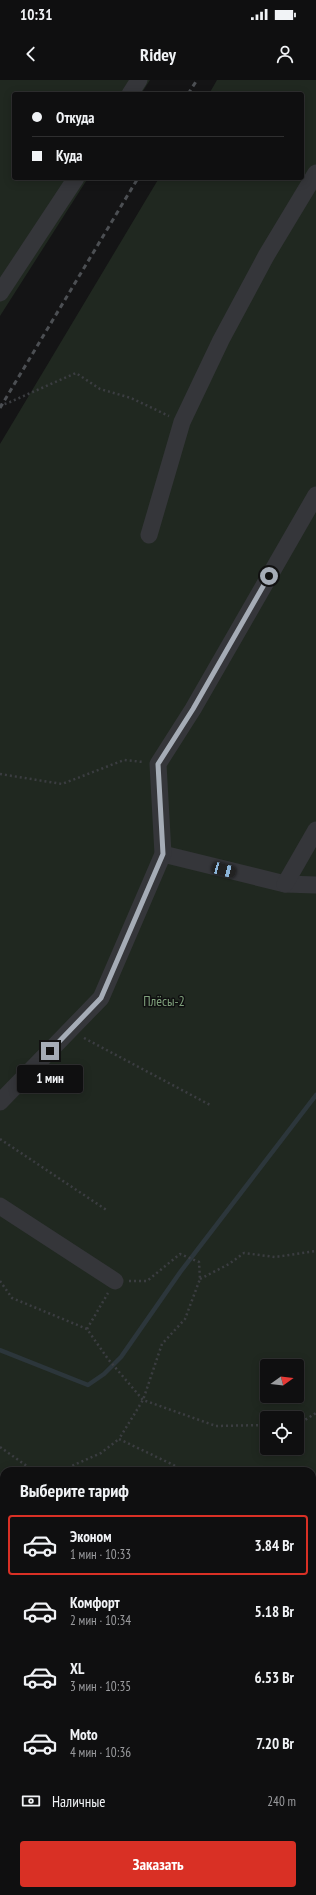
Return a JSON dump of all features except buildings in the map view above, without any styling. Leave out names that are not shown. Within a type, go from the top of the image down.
[{"type":"street","points":[[131,92],[139,80]]},
{"type":"street","points":[[149,535],[182,422],[222,340],[266,256],[316,173]]},
{"type":"street","points":[[0,293],[75,180]]},
{"type":"street","points":[[0,1102],[101,998],[163,854],[158,764],[193,709],[316,495]]},
{"type":"street","points":[[285,884],[316,830]]},
{"type":"street","points":[[163,854],[285,884],[316,885]]},
{"type":"street","points":[[0,1206],[115,1281]]},
{"type":"path","points":[[0,404],[2,405],[10,402],[76,373],[100,389],[130,398],[182,422]]},
{"type":"path","points":[[0,774],[62,784],[124,760],[158,764]]},
{"type":"path","points":[[70,1030],[212,1106]]},
{"type":"path","points":[[0,1139],[108,1211]]},
{"type":"path","points":[[200,1279],[229,1264],[244,1253],[275,1257],[316,1251]]},
{"type":"path","points":[[70,1467],[101,1453],[119,1439],[143,1400],[162,1344],[186,1319],[200,1279],[199,1262],[180,1254],[147,1281],[115,1281],[87,1329]]},
{"type":"path","points":[[0,1281],[12,1298],[87,1329],[108,1359],[143,1400],[216,1426],[260,1425]]},
{"type":"path","points":[[304,1421],[316,1413]]},
{"type":"path","points":[[119,1439],[178,1467]]},
{"type":"path","points":[[0,1447],[28,1467]]},
{"type":"green space","points":[[0,80],[150,80],[142,92],[12,92],[12,180],[87,180],[0,316]]},
{"type":"green space","name":"Плёсы-2","points":[[217,80],[316,80],[316,1467],[0,1467],[0,444],[158,180],[304,180],[304,92],[210,92]]},
{"type":"waterway","points":[[0,1350],[88,1385],[104,1374],[121,1357],[181,1271],[316,1095]]},
{"type":"railway","points":[[189,92],[197,80]]},
{"type":"railway","points":[[0,408],[137,180]]},
{"type":"route","points":[[50,1051],[101,998],[163,854],[158,764],[193,709],[269,576]]}]
